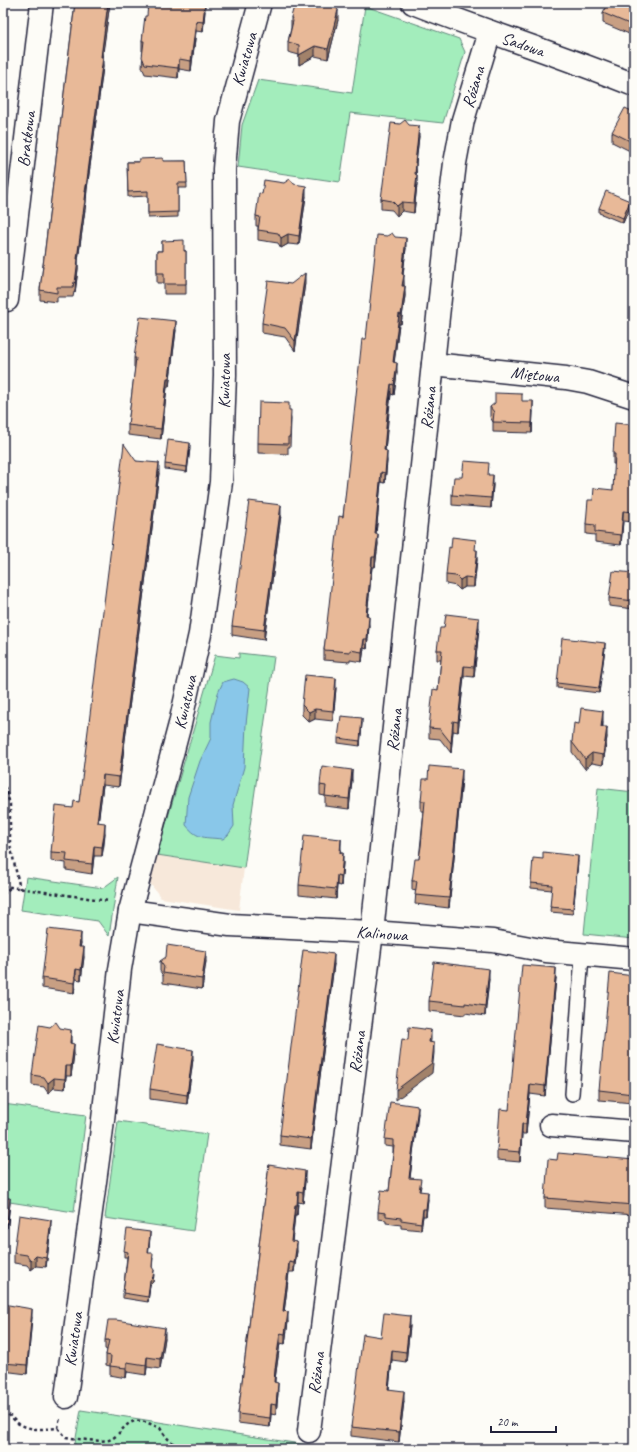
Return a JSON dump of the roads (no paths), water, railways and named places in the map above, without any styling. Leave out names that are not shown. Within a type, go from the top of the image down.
[{"type":"street","name":"Bratkowa","points":[[7,300],[42,3]]},
{"type":"street","name":"Kwiatowa","points":[[66,1397],[100,1144],[120,969],[130,911],[153,820],[180,724],[201,626],[221,482],[225,375],[224,169],[228,121],[260,3]]},
{"type":"street","name":"Sadowa","points":[[413,3],[634,85]]},
{"type":"street","name":"Różana","points":[[309,1431],[372,932],[456,163],[463,120],[490,32]]},
{"type":"street","name":"Miętowa","points":[[433,364],[566,378],[588,382],[634,397]]},
{"type":"street","name":"Kalinowa","points":[[130,911],[230,925],[372,932],[493,941],[546,951],[634,959]]},
{"type":"street","points":[[550,1125],[634,1132]]},
{"type":"lane","points":[[572,1094],[582,955]]},
{"type":"water","points":[[234,679],[243,682],[250,688],[246,724],[244,767],[233,805],[234,826],[228,835],[223,839],[207,838],[194,833],[186,825],[188,797],[200,761],[211,738],[211,722],[218,693],[223,682]]}]
